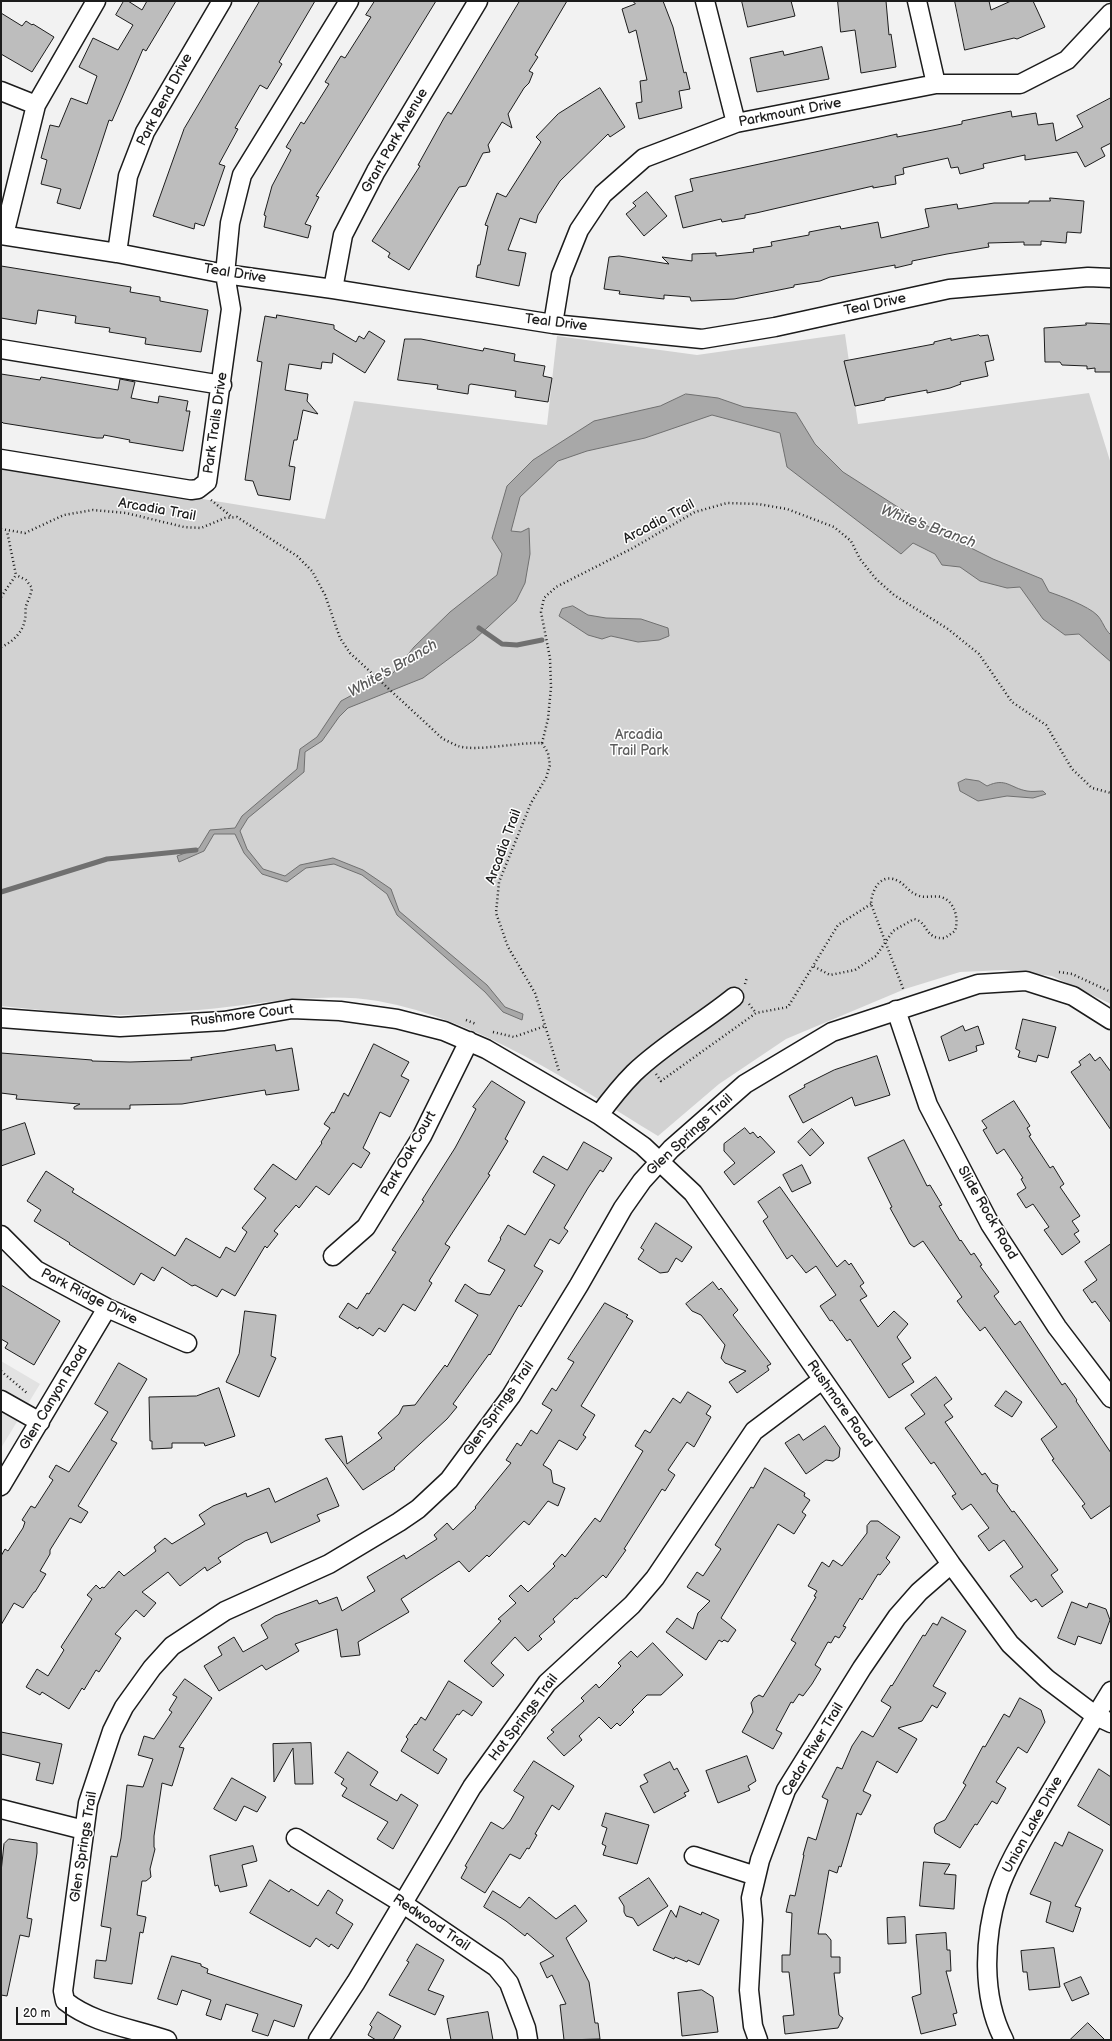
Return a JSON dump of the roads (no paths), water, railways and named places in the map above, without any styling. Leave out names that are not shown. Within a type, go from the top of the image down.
[{"type":"street","points":[[3,235],[36,105],[96,1]]},
{"type":"street","name":"Park Bend Drive","points":[[117,253],[128,176],[145,132],[222,1]]},
{"type":"street","name":"Park Trails Drive","points":[[1,459],[163,487],[191,490],[198,489],[207,482],[222,385],[231,309],[225,274],[230,223],[242,175],[349,1]]},
{"type":"street","name":"Grant Park Avenue","points":[[333,289],[343,236],[376,171],[478,1]]},
{"type":"street","points":[[705,1],[736,123]]},
{"type":"street","points":[[917,1],[936,84]]},
{"type":"street","name":"Parkmount Drive","points":[[553,324],[561,275],[578,230],[603,194],[644,158],[736,123],[936,84],[1020,84],[1067,60],[1111,13]]},
{"type":"street","points":[[1,91],[36,105]]},
{"type":"street","name":"Teal Drive","points":[[3,235],[117,253],[225,274],[333,289],[553,324],[702,339],[775,327],[949,289],[1088,277],[1111,278]]},
{"type":"street","points":[[1,349],[222,385]]},
{"type":"street","name":"Glen Springs Trail","points":[[167,2040],[94,2019],[78,2012],[65,2001],[63,1991],[88,1803],[112,1731],[124,1707],[152,1668],[172,1646],[225,1611],[329,1564],[418,1509],[449,1480],[511,1396],[624,1208],[642,1181],[725,1100],[751,1081],[832,1032],[978,984],[1026,981],[1073,996],[1111,1020]]},
{"type":"street","points":[[599,1115],[615,1093],[634,1072],[657,1053],[734,997]]},
{"type":"street","name":"Rushmore Court","points":[[1,1018],[120,1027],[224,1020],[298,1009],[340,1011],[397,1019],[444,1031],[468,1041],[561,1093]]},
{"type":"street","name":"Slide Rock Road","points":[[896,1010],[928,1105],[990,1224],[1057,1326],[1111,1398]]},
{"type":"street","name":"Park Oak Court","points":[[333,1256],[366,1227],[422,1136],[468,1041]]},
{"type":"street","name":"Rushmore Road","points":[[561,1093],[599,1115],[642,1146],[693,1193],[951,1564],[1010,1644],[1046,1679],[1103,1720]]},
{"type":"street","name":"Park Ridge Drive","points":[[1,1236],[36,1270],[107,1308],[187,1344]]},
{"type":"street","name":"Glen Canyon Road","points":[[2,1483],[43,1417],[107,1308]]},
{"type":"street","name":"Hot Springs Trail","points":[[318,2040],[356,1982],[472,1787],[547,1683],[632,1605],[655,1578],[754,1431],[822,1380]]},
{"type":"street","points":[[1,1400],[43,1417]]},
{"type":"street","name":"Cedar River Trail","points":[[758,2040],[753,2026],[749,1990],[753,1920],[751,1898],[760,1860],[786,1790],[862,1668],[897,1616],[919,1592],[951,1564]]},
{"type":"street","name":"Union Lake Drive","points":[[1004,2040],[999,2031],[988,1989],[987,1969],[992,1922],[998,1891],[1020,1844],[1103,1720],[1111,1691]]},
{"type":"street","points":[[1,1809],[84,1830]]},
{"type":"street","name":"Redwood Trail","points":[[296,1838],[402,1903],[496,1967],[509,1982],[526,2028],[528,2040]]},
{"type":"street","points":[[694,1856],[756,1876]]},
{"type":"water","points":[[686,394],[718,398],[744,407],[796,413],[815,444],[843,472],[929,527],[993,559],[1042,579],[1049,592],[1087,608],[1097,615],[1111,635],[1111,662],[1079,634],[1065,635],[1043,619],[1020,587],[1007,588],[980,581],[960,567],[942,565],[935,554],[913,543],[901,554],[787,467],[780,433],[712,415],[645,438],[587,451],[558,461],[520,497],[511,531],[521,532],[529,528],[530,554],[525,583],[516,601],[474,640],[423,678],[348,708],[339,717],[322,741],[305,752],[304,772],[248,818],[240,831],[247,849],[263,869],[285,876],[300,865],[333,858],[363,870],[391,889],[399,911],[487,985],[505,1007],[523,1014],[522,1020],[503,1012],[485,992],[397,915],[387,894],[362,875],[334,864],[306,868],[287,882],[262,874],[244,853],[235,834],[214,834],[204,851],[179,862],[177,856],[199,848],[210,830],[235,828],[242,816],[297,769],[300,749],[317,737],[341,701],[393,673],[414,647],[450,612],[497,575],[502,554],[492,538],[507,486],[533,460],[594,421],[660,406]]},
{"type":"water","points":[[573,606],[588,615],[606,618],[641,619],[668,628],[669,636],[659,640],[638,642],[611,636],[602,639],[588,635],[559,616],[562,609]]},
{"type":"water","points":[[966,779],[979,781],[987,786],[1004,783],[1021,790],[1043,791],[1046,794],[1033,798],[1007,796],[978,801],[960,791],[958,783]]},
{"type":"waterway","points":[[479,628],[502,644],[517,645],[542,640]]},
{"type":"waterway","name":"White's Branch","points":[[1,892],[107,859],[196,850]]},
{"type":"park label","name":"Arcadia Trail Park","points":[[639,744]]}]
